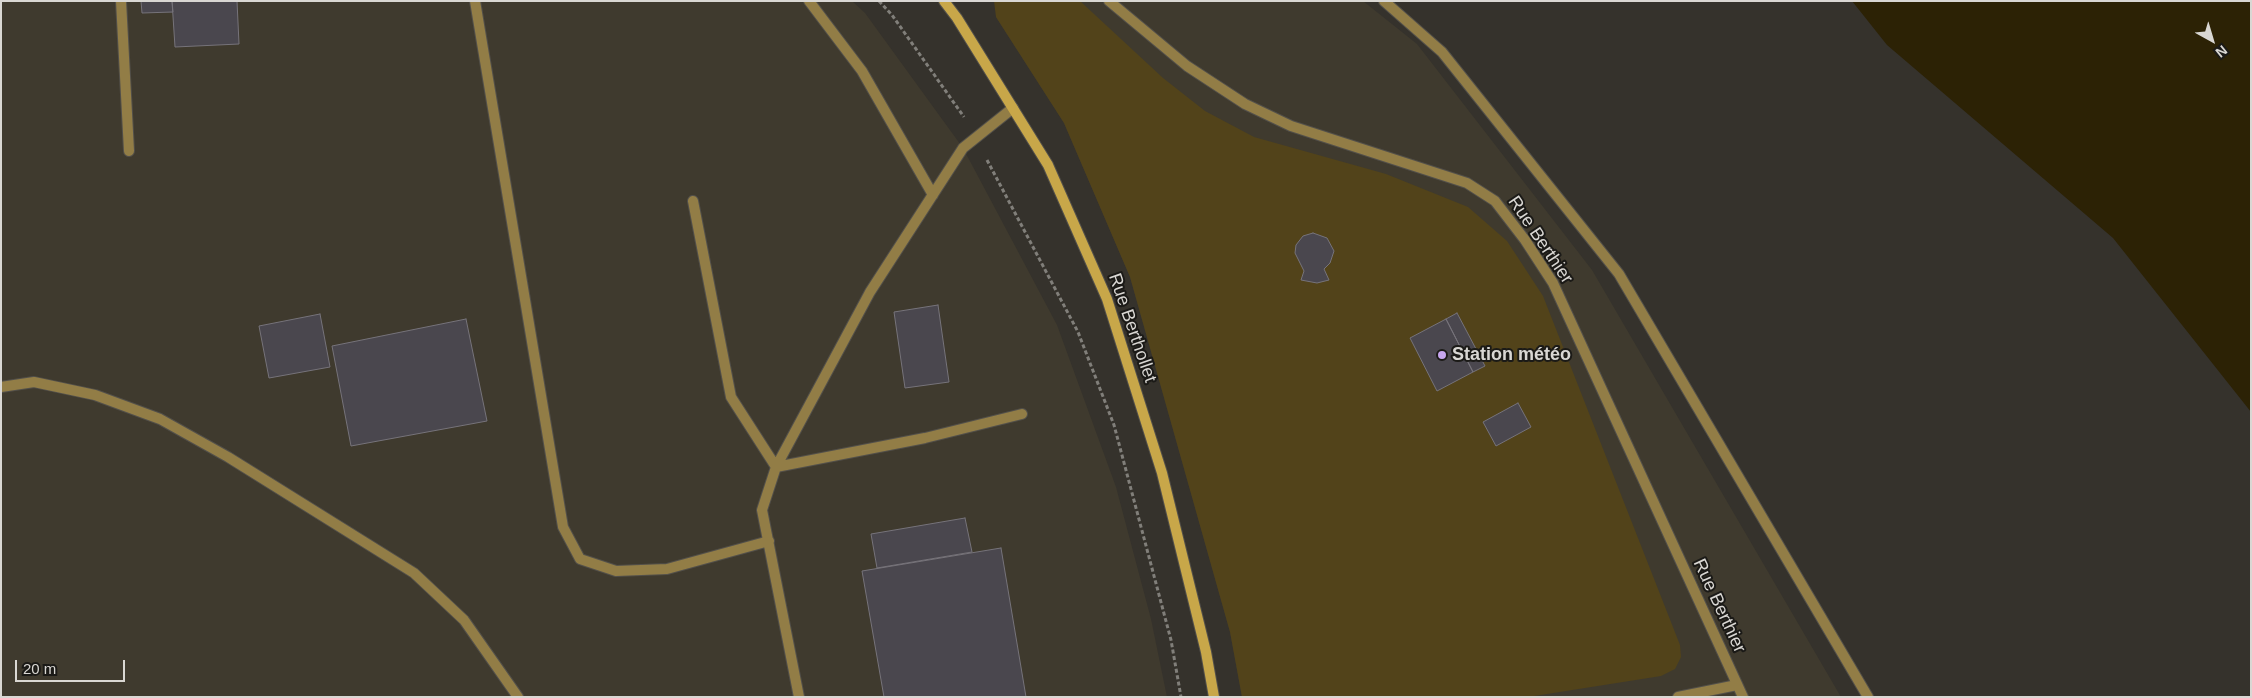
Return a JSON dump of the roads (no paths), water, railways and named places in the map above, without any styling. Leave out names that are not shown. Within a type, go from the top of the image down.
[{"type":"main road","name":"Rue Berthollet","points":[[944,1],[1014,108],[1048,165],[1107,299],[1162,473],[1206,652],[1214,697]]},
{"type":"lane","points":[[121,1],[129,151]]},
{"type":"lane","points":[[475,1],[563,527],[580,559],[616,571],[667,569],[769,541]]},
{"type":"lane","points":[[809,1],[862,71],[933,195]]},
{"type":"lane","name":"Rue Berthier","points":[[1109,1],[1187,66],[1245,104],[1291,126],[1466,183],[1495,201],[1526,240],[1553,283],[1743,697]]},
{"type":"lane","points":[[1384,1],[1442,52],[1620,274],[1868,697]]},
{"type":"lane","points":[[799,697],[762,510],[776,467],[870,292],[963,148],[1014,108]]},
{"type":"lane","points":[[693,201],[731,397],[776,467]]},
{"type":"lane","points":[[1,387],[34,382],[95,395],[160,420],[228,456],[414,573],[464,620],[518,697]]},
{"type":"lane","points":[[776,467],[925,438],[1022,414]]},
{"type":"lane","points":[[1678,697],[1737,685]]},
{"type":"place","name":"Station météo","points":[[1442,355]]}]
